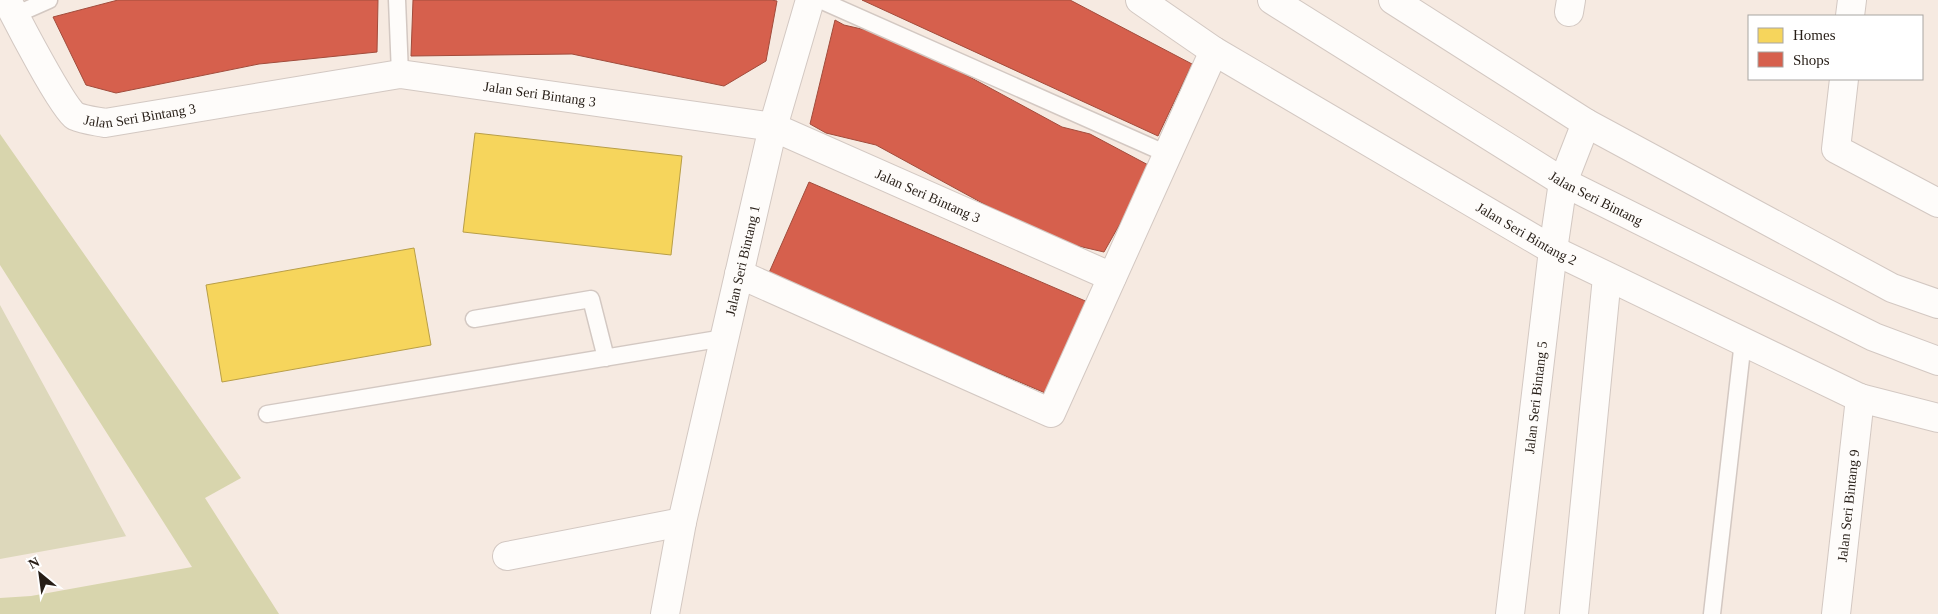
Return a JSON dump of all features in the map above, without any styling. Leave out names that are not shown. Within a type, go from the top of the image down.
[{"type":"street","name":"Jalan Seri Bintang 1","points":[[665,614],[682,522],[773,127],[810,0]]},
{"type":"street","name":"Jalan Seri Bintang 2","points":[[1140,0],[1214,51],[1553,250],[1860,398],[1938,418]]},
{"type":"street","name":"Jalan Seri Bintang","points":[[1272,0],[1564,182],[1874,337],[1938,360]]},
{"type":"street","points":[[1392,0],[1586,123],[1892,288],[1938,304]]},
{"type":"street","points":[[1850,15],[1852,0]]},
{"type":"street","name":"Jalan Seri Bintang 3","points":[[11,8],[58,94],[73,115],[90,120],[105,123],[400,74],[773,127],[1112,277]]},
{"type":"street","points":[[739,274],[1051,413],[1214,51]]},
{"type":"street","points":[[1844,80],[1836,150],[1938,203]]},
{"type":"street","name":"Jalan Seri Bintang 5","points":[[1510,614],[1553,250],[1564,182],[1586,123]]},
{"type":"street","points":[[1574,614],[1607,277]]},
{"type":"street","name":"Jalan Seri Bintang 9","points":[[1836,614],[1860,398]]},
{"type":"street","points":[[507,556],[682,522]]},
{"type":"lane","points":[[11,8],[49,0]]},
{"type":"lane","points":[[397,0],[400,74]]},
{"type":"lane","points":[[820,0],[1167,154]]},
{"type":"lane","points":[[474,319],[591,299],[606,358]]},
{"type":"lane","points":[[266,414],[724,338]]},
{"type":"lane","points":[[1712,614],[1742,341]]},
{"type":"shaded area","points":[[0,134],[241,478],[205,498],[279,614],[0,614],[0,598],[31,596],[192,567],[0,265]]},
{"type":"shaded area","points":[[0,305],[126,536],[127,536],[0,559]]},
{"type":"building: Homes","points":[[475,133],[682,156],[671,255],[463,232]]},
{"type":"building: Homes","points":[[414,248],[431,345],[222,382],[206,285]]},
{"type":"building: Shops","points":[[118,0],[378,0],[377,52],[259,64],[116,93],[86,85],[53,17]]},
{"type":"building: Shops","points":[[413,0],[777,1],[766,61],[724,86],[572,54],[411,56]]},
{"type":"building: Shops","points":[[862,0],[1070,0],[1192,64],[1158,136]]},
{"type":"building: Shops","points":[[835,20],[844,25],[892,36],[904,42],[903,46],[920,50],[1062,127],[1090,134],[1152,167],[1104,252],[1048,239],[876,145],[826,133],[810,124]]},
{"type":"building: Shops","points":[[809,182],[1090,303],[1050,395],[768,275]]}]
